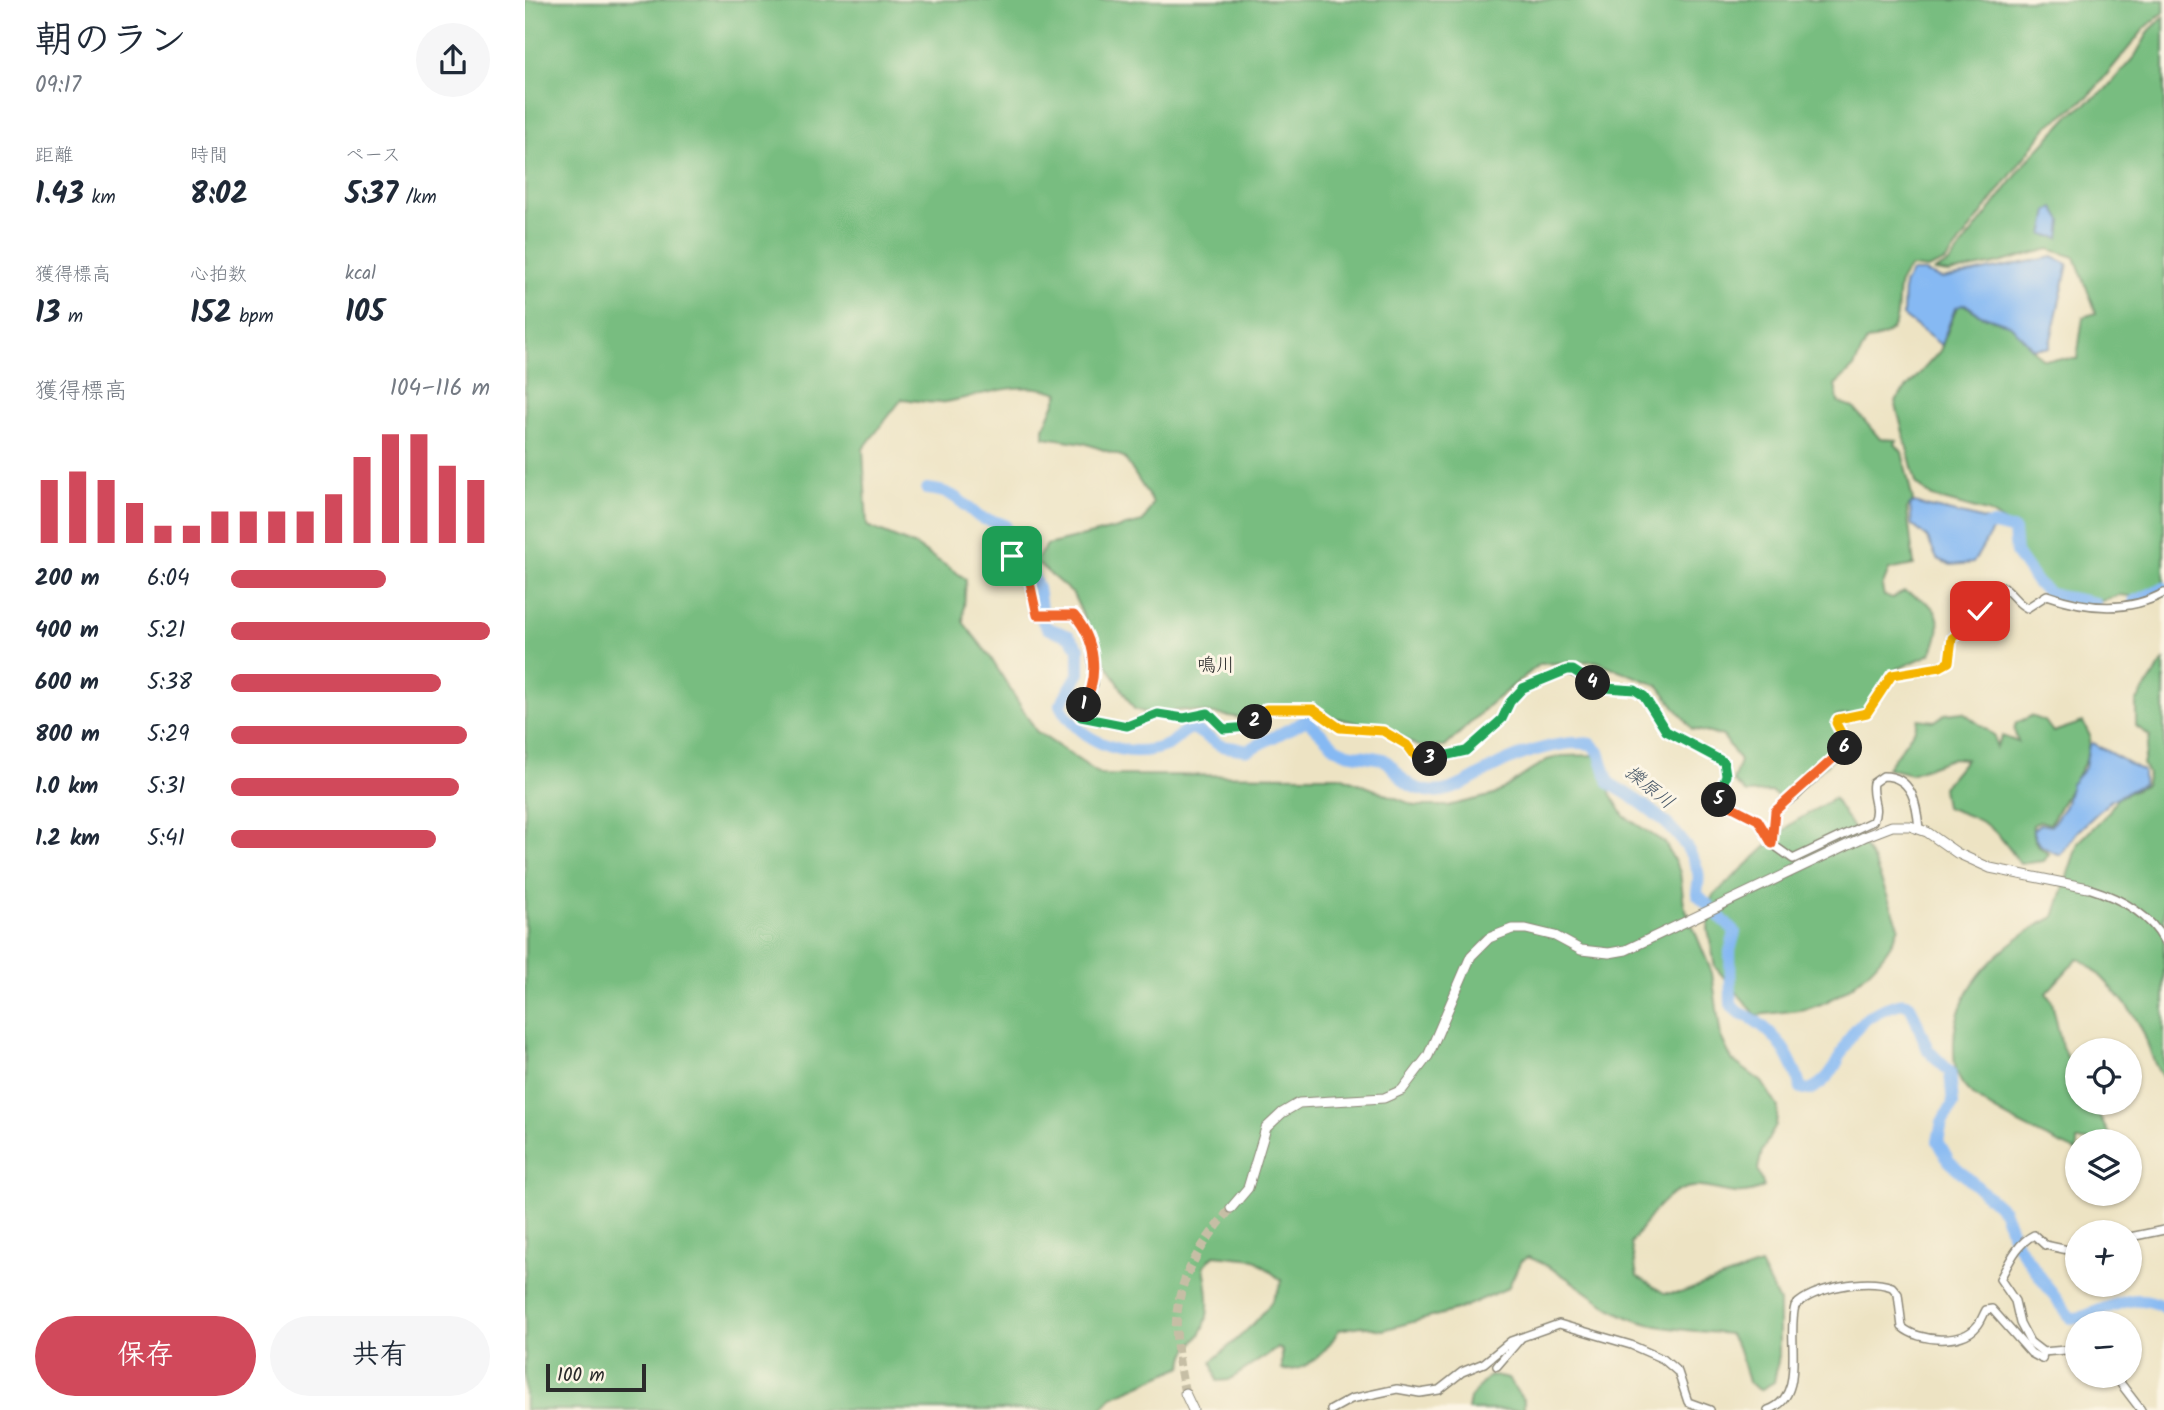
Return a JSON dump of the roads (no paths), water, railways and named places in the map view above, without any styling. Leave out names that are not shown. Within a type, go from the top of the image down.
[{"type":"street","points":[[989,535],[996,538],[1028,573],[1037,615],[1074,615],[1088,635],[1094,684],[1079,714],[1081,717],[1127,726],[1158,714],[1184,718],[1208,713],[1224,729],[1248,727],[1266,709],[1313,709],[1340,728],[1383,731],[1407,745],[1416,758],[1423,761],[1466,751],[1502,719],[1510,702],[1523,688],[1573,670],[1591,683],[1606,688],[1635,690],[1644,696],[1666,731],[1724,762],[1726,775],[1718,798],[1721,803],[1758,820],[1772,844],[1793,859],[1873,821],[1876,805],[1872,796],[1873,783],[1883,776],[1895,777],[1907,785],[1915,802],[1919,829]]},
{"type":"street","points":[[1772,844],[1775,811],[1797,795],[1846,747],[1836,723],[1838,719],[1867,713],[1892,675],[1940,667],[1949,662],[1952,638],[1975,621],[1986,587],[1995,584],[2004,586],[2027,608],[2047,595],[2084,606],[2105,607],[2132,606],[2164,593]]},
{"type":"street","points":[[1231,1208],[1248,1188],[1266,1128],[1282,1113],[1299,1103],[1384,1098],[1402,1090],[1428,1056],[1471,956],[1489,938],[1512,929],[1526,929],[1555,936],[1581,950],[1596,953],[1626,950],[1884,828],[1900,824],[1919,829],[1972,861],[1990,868],[2119,897],[2153,925],[2164,941]]},
{"type":"street","points":[[2142,1235],[2164,1230]]},
{"type":"street","points":[[2065,1249],[2045,1245],[2034,1235],[2026,1239],[2013,1255],[2000,1279],[2015,1301],[2020,1323],[2030,1342],[2043,1352],[2065,1350]]},
{"type":"street","points":[[1768,1410],[1782,1404],[1790,1387],[1795,1306],[1802,1298],[1838,1289],[1862,1284],[1892,1287],[1898,1294],[1902,1327],[1926,1337],[1947,1339],[1968,1333],[1977,1326],[1986,1310],[1992,1309],[2031,1353],[2042,1359],[2043,1352]]},
{"type":"street","points":[[1332,1410],[1351,1399],[1397,1389],[1420,1393],[1439,1390],[1462,1372],[1482,1364],[1524,1335],[1562,1324],[1631,1345],[1663,1359],[1678,1372],[1688,1402],[1710,1410]]},
{"type":"street","points":[[1497,1366],[1524,1335]]},
{"type":"street","points":[[2124,1388],[2141,1410]]},
{"type":"street","points":[[1185,1393],[1193,1410]]},
{"type":"water","points":[[2054,208],[2062,221],[2060,238],[2043,235],[2048,211]]},
{"type":"water","points":[[2053,257],[2068,264],[2049,348],[2032,348],[2011,325],[1981,315],[1965,304],[1955,308],[1941,345],[1903,316],[1904,285],[1911,272],[1924,272],[1942,279]]},
{"type":"water","points":[[1914,503],[1996,524],[1973,563],[1951,565],[1937,559],[1927,537],[1912,525],[1910,505]]},
{"type":"water","points":[[2092,743],[2143,771],[2143,784],[2111,800],[2077,832],[2060,855],[2039,843],[2033,830],[2040,824],[2051,826],[2065,806],[2071,784],[2085,768],[2089,745]]},
{"type":"waterway","name":"擽原川","points":[[927,489],[950,495],[979,517],[1005,525],[1013,548],[1032,573],[1038,588],[1043,622],[1047,628],[1069,636],[1079,648],[1079,673],[1060,705],[1078,729],[1105,745],[1135,751],[1151,750],[1169,744],[1193,728],[1221,746],[1248,750],[1307,720],[1336,748],[1347,753],[1383,759],[1412,786],[1440,791],[1449,790],[1528,753],[1567,744],[1591,744],[1599,752],[1609,783],[1650,809],[1684,844],[1698,872],[1697,894],[1735,932],[1730,951],[1731,1004],[1778,1041],[1794,1068],[1801,1088],[1809,1090],[1831,1073],[1850,1037],[1871,1015],[1897,1004],[1910,1005],[1928,1050],[1950,1072],[1953,1104],[1942,1122],[1938,1141],[1949,1161],[2003,1210],[2016,1243],[2067,1314],[2071,1318],[2080,1318],[2133,1300],[2144,1300],[2164,1308]]},
{"type":"waterway","points":[[1981,527],[1994,525],[2014,530],[2016,553],[2037,583],[2050,594],[2095,603]]},
{"type":"waterway","points":[[2134,601],[2164,588]]},
{"type":"tunnel","points":[[1185,1393],[1177,1338],[1181,1293],[1198,1253],[1231,1208]]},
{"type":"district","name":"鳴川","points":[[1216,666]]}]
